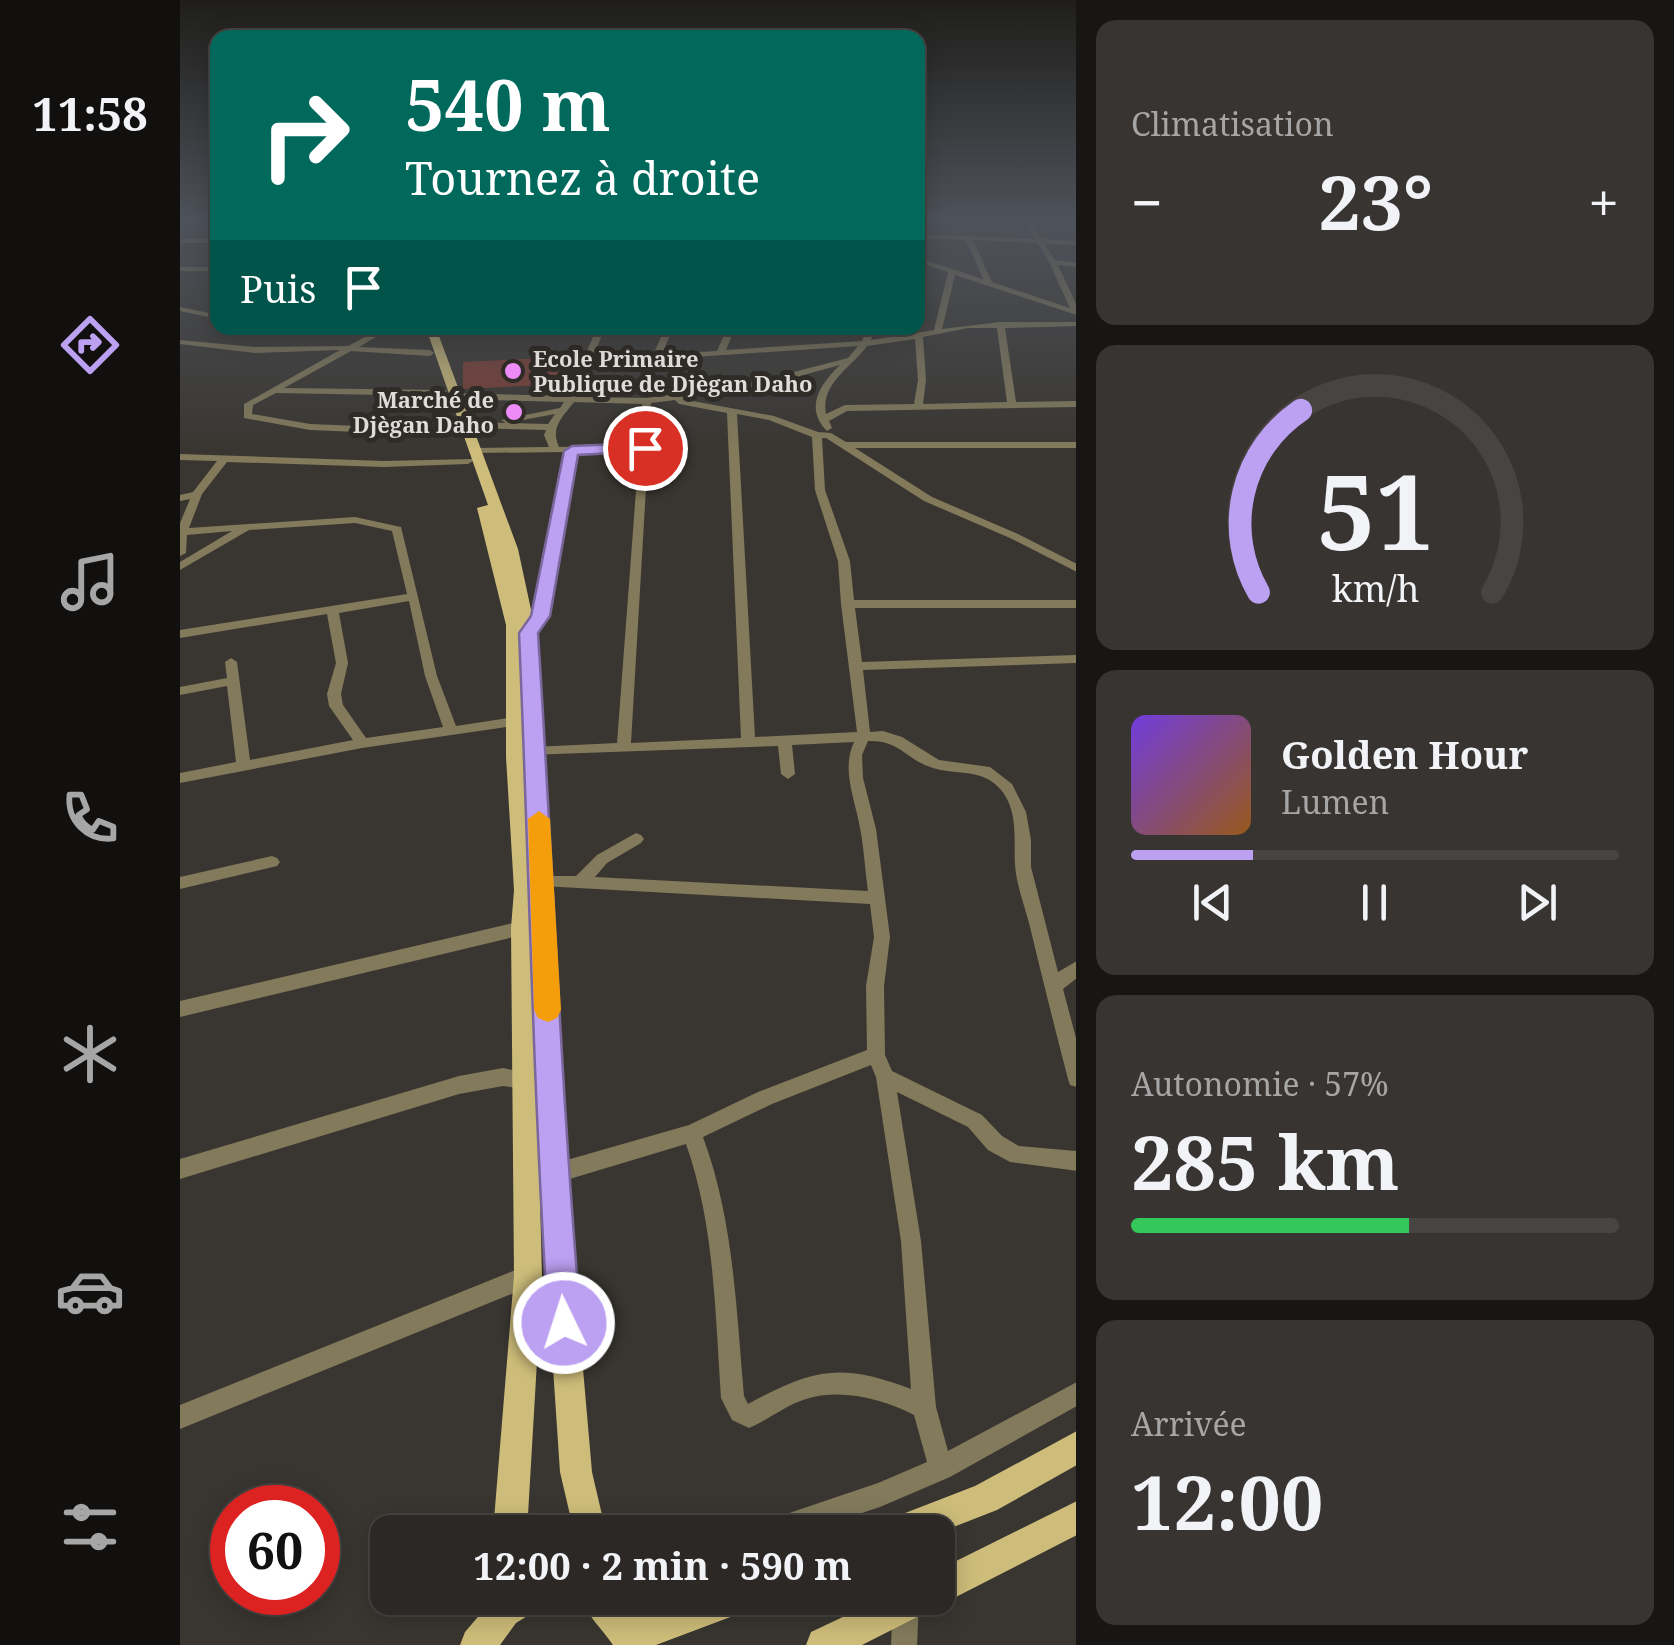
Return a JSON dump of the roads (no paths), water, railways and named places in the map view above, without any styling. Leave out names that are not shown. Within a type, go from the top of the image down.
[{"type":"main road","points":[[423,335],[450,395]]},
{"type":"main road","points":[[433,335],[462,429],[511,549],[528,633],[553,1174],[576,1472],[586,1515]]},
{"type":"main road","points":[[472,456],[514,625],[515,722],[525,890],[522,928],[528,1276],[511,1515]]},
{"type":"main road","points":[[942,1515],[985,1498],[1076,1447]]},
{"type":"main road","points":[[955,1579],[1076,1517]]},
{"type":"main road","points":[[478,1645],[501,1615]]},
{"type":"main road","points":[[613,1615],[632,1641],[689,1615]]},
{"type":"main road","points":[[824,1645],[885,1615]]},
{"type":"street","points":[[938,330],[946,297]]},
{"type":"street","points":[[1027,297],[1076,313]]},
{"type":"street","points":[[202,313],[210,308]]},
{"type":"street","points":[[180,309],[210,315]]},
{"type":"street","points":[[1000,324],[1012,404]]},
{"type":"street","points":[[925,333],[1000,324],[1076,324]]},
{"type":"street","points":[[356,346],[357,335]]},
{"type":"street","points":[[375,335],[248,404],[246,416],[310,427],[462,429],[563,410]]},
{"type":"street","points":[[555,449],[549,435],[571,399],[598,335]]},
{"type":"street","points":[[657,356],[666,335]]},
{"type":"street","points":[[721,351],[728,335]]},
{"type":"street","points":[[805,335],[806,346]]},
{"type":"street","points":[[870,335],[868,343],[829,380],[823,394],[820,490],[844,560],[864,736],[855,755],[856,778],[868,829],[882,937],[876,986],[876,1055],[885,1077],[911,1241],[924,1407],[941,1468]]},
{"type":"street","points":[[584,362],[868,343],[913,335]]},
{"type":"street","points":[[918,405],[922,380],[919,335]]},
{"type":"street","points":[[180,342],[255,350],[356,346],[430,353]]},
{"type":"street","points":[[276,391],[647,402],[760,385],[853,359]]},
{"type":"street","points":[[670,398],[823,430],[928,499],[1014,536],[1076,570]]},
{"type":"street","points":[[624,748],[647,402]]},
{"type":"street","points":[[823,430],[839,408],[1076,404]]},
{"type":"street","points":[[732,412],[748,741]]},
{"type":"street","points":[[492,423],[552,427]]},
{"type":"street","points":[[845,445],[1076,444]]},
{"type":"street","points":[[180,457],[384,464],[555,449],[645,448]]},
{"type":"street","points":[[528,633],[540,616],[572,451]]},
{"type":"street","points":[[180,553],[181,532],[197,494],[224,459]]},
{"type":"street","points":[[180,498],[197,494]]},
{"type":"street","points":[[181,532],[356,520],[394,526],[442,714],[450,729]]},
{"type":"street","points":[[180,567],[246,527]]},
{"type":"street","points":[[180,634],[414,597]]},
{"type":"street","points":[[847,604],[1076,604]]},
{"type":"street","points":[[332,610],[342,662],[334,694],[336,706],[362,742]]},
{"type":"street","points":[[855,666],[1076,660]]},
{"type":"street","points":[[231,662],[244,766]]},
{"type":"street","points":[[180,691],[233,681]]},
{"type":"street","points":[[180,778],[362,742],[515,722]]},
{"type":"street","points":[[533,752],[864,736],[902,740],[932,763],[984,771],[1008,790],[1016,802],[1025,836],[1022,867],[1076,1079]]},
{"type":"street","points":[[784,740],[788,774]]},
{"type":"street","points":[[582,880],[602,859],[636,839]]},
{"type":"street","points":[[180,883],[272,862]]},
{"type":"street","points":[[542,880],[876,898]]},
{"type":"street","points":[[180,1009],[522,928]]},
{"type":"street","points":[[1052,987],[1076,968]]},
{"type":"street","points":[[553,1174],[692,1133],[765,1098],[876,1055]]},
{"type":"street","points":[[180,1169],[458,1085],[503,1077],[525,1080]]},
{"type":"street","points":[[885,1077],[975,1121],[995,1143],[1017,1154],[1076,1160]]},
{"type":"street","points":[[692,1133],[709,1181],[722,1254],[733,1398],[740,1412],[750,1416],[809,1386],[856,1386],[900,1394],[924,1407]]},
{"type":"street","points":[[180,1417],[528,1276]]},
{"type":"street","points":[[820,1515],[880,1495],[941,1468],[1076,1393]]},
{"type":"street","points":[[904,1645],[910,1615]]},
{"type":"place","name":"Ecole Primaire Publique de Djègan Daho","points":[[513,371]]},
{"type":"place","name":"Marché de Djègan Daho","points":[[514,412]]}]
